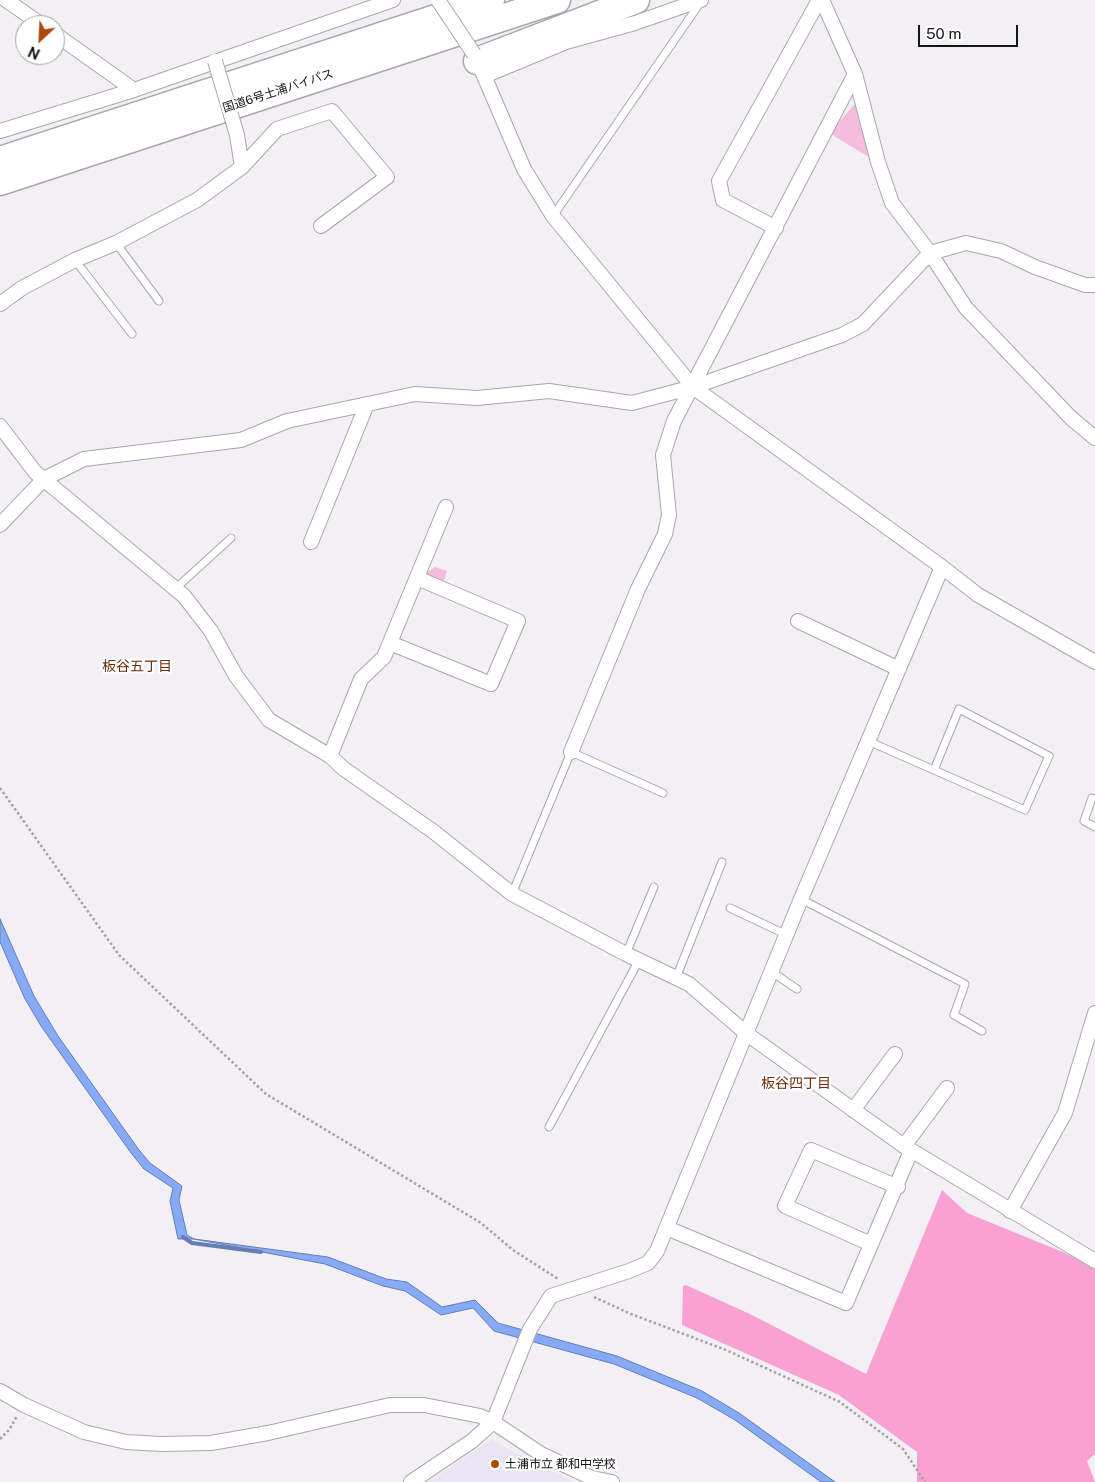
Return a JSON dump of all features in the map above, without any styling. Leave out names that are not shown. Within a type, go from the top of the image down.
[{"type":"highway","name":"国道6号土浦バイパス","points":[[0,160],[492,0]]},
{"type":"highway","name":"国道6号土浦バイパス","points":[[0,182],[557,0]]},
{"type":"highway","points":[[478,64],[636,0]]},
{"type":"street","points":[[6,0],[28,15]]},
{"type":"street","points":[[0,131],[134,90],[393,0]]},
{"type":"street","points":[[438,0],[478,64],[524,169],[552,216],[693,387],[978,595],[1095,662]]},
{"type":"street","points":[[478,64],[635,23],[701,0]]},
{"type":"street","points":[[820,0],[855,74],[878,162],[892,203],[930,253],[966,308],[1071,418],[1095,438]]},
{"type":"street","points":[[776,228],[723,200],[719,180],[820,0]]},
{"type":"street","points":[[65,41],[134,90]]},
{"type":"street","points":[[215,61],[237,134],[242,168]]},
{"type":"street","points":[[571,752],[638,589],[665,534],[669,515],[663,454],[674,421],[855,74]]},
{"type":"street","points":[[0,304],[22,288],[75,260],[116,243],[197,200],[242,168],[277,129],[332,111],[387,177],[321,226]]},
{"type":"street","points":[[0,525],[44,479],[84,459],[241,440],[287,420],[416,394],[477,398],[549,391],[632,403],[693,387],[842,335],[863,324],[930,253],[966,243],[1001,251],[1035,267],[1085,285],[1095,285]]},
{"type":"street","points":[[311,542],[367,404]]},
{"type":"street","points":[[0,426],[35,472],[176,589],[211,631],[236,676],[269,720],[330,756],[344,769],[434,832],[512,894],[689,984],[747,1034],[908,1148],[1095,1261]]},
{"type":"street","points":[[330,756],[361,679],[384,657],[446,507]]},
{"type":"street","points":[[411,1482],[472,1441],[493,1422],[528,1335],[551,1296],[648,1263],[657,1252],[801,899],[942,567]]},
{"type":"street","points":[[390,643],[491,684],[518,620],[417,578]]},
{"type":"street","points":[[798,621],[899,669]]},
{"type":"street","points":[[1010,1211],[1065,1113],[1092,1035],[1095,1013]]},
{"type":"street","points":[[853,1110],[895,1054]]},
{"type":"street","points":[[667,1228],[846,1303],[870,1244],[898,1186],[908,1148],[947,1088]]},
{"type":"street","points":[[870,1244],[785,1206],[811,1150],[898,1186]]},
{"type":"street","points":[[0,1392],[84,1432],[126,1442],[161,1444],[212,1443],[268,1434],[390,1404],[424,1405],[459,1410],[493,1422],[541,1454],[592,1478],[612,1482]]},
{"type":"lane","points":[[552,216],[701,0]]},
{"type":"lane","points":[[116,243],[159,302]]},
{"type":"lane","points":[[75,260],[132,334]]},
{"type":"lane","points":[[176,589],[231,538]]},
{"type":"lane","points":[[868,741],[1025,810],[1049,756],[960,709],[934,770]]},
{"type":"lane","points":[[512,894],[571,752],[663,793]]},
{"type":"lane","points":[[1092,798],[1084,822],[1095,827]]},
{"type":"lane","points":[[676,978],[722,862]]},
{"type":"lane","points":[[549,1127],[633,957],[654,888]]},
{"type":"lane","points":[[801,899],[965,984],[954,1015],[982,1031]]},
{"type":"lane","points":[[730,908],[787,935]]},
{"type":"lane","points":[[772,972],[797,989]]},
{"type":"path","points":[[0,788],[119,955],[266,1094],[474,1219],[536,1266],[575,1288],[631,1314],[726,1350],[840,1402],[904,1449],[926,1482]]},
{"type":"path","points":[[0,1439],[9,1430],[24,1405]]},
{"type":"shaded area","points":[[862,96],[872,159],[829,133]]},
{"type":"shaded area","points":[[435,567],[447,571],[443,583],[422,576]]},
{"type":"shaded area","points":[[942,1190],[967,1213],[1065,1253],[1095,1268],[1095,1454],[1087,1461],[1095,1482],[917,1482],[917,1452],[839,1395],[682,1325],[683,1286],[686,1285],[752,1315],[866,1374]]},
{"type":"shaded area","name":"土浦市立 都和中学校","points":[[492,1439],[506,1448],[574,1482],[428,1482]]},
{"type":"water","points":[[0,919],[34,996],[58,1036],[139,1150],[150,1163],[182,1186],[179,1200],[187,1235],[194,1239],[178,1239],[170,1201],[173,1188],[144,1169],[41,1026],[25,999],[0,942]]},
{"type":"water","points":[[194,1239],[328,1257],[386,1279],[407,1282],[442,1307],[475,1300],[498,1323],[617,1356],[702,1391],[739,1413],[835,1482],[821,1482],[735,1420],[697,1398],[614,1364],[494,1331],[473,1308],[441,1315],[405,1291],[383,1286],[325,1264]]},
{"type":"waterway","points":[[183,1237],[192,1243],[261,1252]]},
{"type":"place","name":"土浦市立 都和中学校","points":[[495,1464]]},
{"type":"district","name":"板谷五丁目","points":[[137,667]]},
{"type":"district","name":"板谷四丁目","points":[[796,1084]]}]
